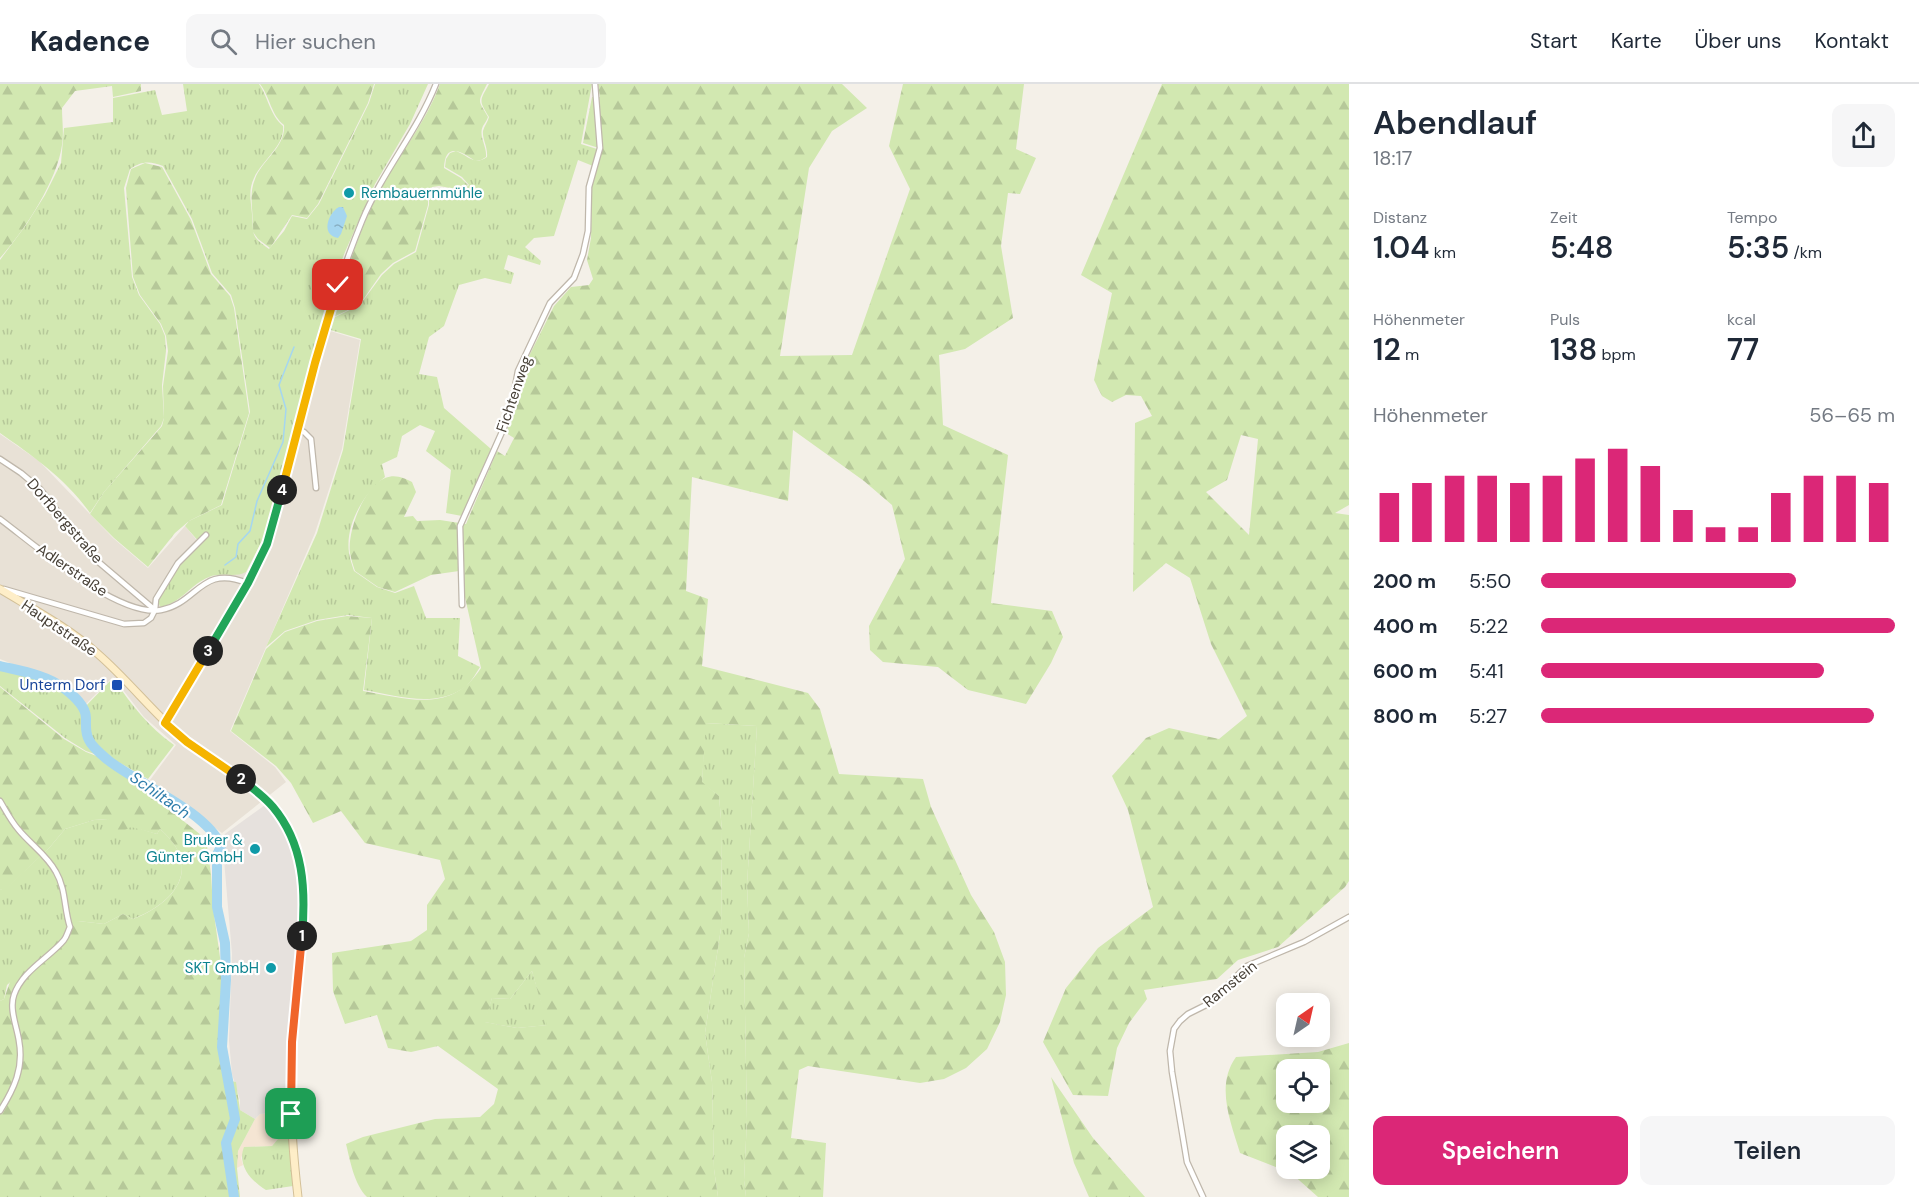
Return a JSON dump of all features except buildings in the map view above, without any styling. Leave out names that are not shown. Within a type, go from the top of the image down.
[{"type":"main road","name":"Hauptstraße","points":[[0,588],[86,643],[110,664],[165,723]]},
{"type":"main road","points":[[165,723],[187,742],[236,775],[272,805],[289,831],[301,864],[304,911],[292,1042],[292,1143],[298,1197]]},
{"type":"street","points":[[165,723],[171,717],[248,583],[267,544],[324,329],[350,252],[378,185],[417,124],[436,84]]},
{"type":"street","name":"Fichtenweg","points":[[462,605],[460,526],[510,414],[518,371],[550,303],[574,278],[583,254],[588,231],[589,187],[600,148],[595,84]]},
{"type":"street","points":[[297,429],[311,439],[316,488]]},
{"type":"street","name":"Dorfbergstraße","points":[[0,459],[40,489],[95,559],[155,610]]},
{"type":"street","name":"Adlerstraße","points":[[0,519],[106,595],[134,607],[155,610]]},
{"type":"street","points":[[0,588],[124,624],[144,623],[151,618],[155,610],[156,599],[178,563],[206,535]]},
{"type":"street","points":[[155,610],[163,610],[177,603],[205,582],[216,578],[236,578],[248,583]]},
{"type":"street","points":[[0,801],[18,830],[44,856],[56,872],[62,888],[70,927],[65,939],[44,957],[19,985],[14,995],[12,1006],[20,1044],[19,1070],[14,1089],[0,1111]]},
{"type":"street","name":"Ramstein","points":[[1203,1197],[1187,1161],[1172,1072],[1170,1051],[1174,1029],[1188,1014],[1208,1004],[1247,966],[1304,942],[1349,917]]},
{"type":"shaded area","points":[[327,330],[360,340],[342,449],[315,533],[230,731],[275,767],[286,782],[222,833],[150,780],[176,745],[144,717],[113,677],[86,704],[65,685],[0,659],[0,434],[39,461],[113,538],[148,568],[185,526],[200,544],[176,601],[209,577],[246,572],[266,533],[296,441]]},
{"type":"shaded area","points":[[265,805],[285,834],[290,848],[298,884],[298,919],[287,1039],[287,1111],[260,1114],[255,1119],[240,1110],[240,1100],[232,1074],[229,1041],[232,954],[222,836]]},
{"type":"shaded area","points":[[287,1111],[289,1137],[278,1139],[272,1146],[245,1147],[241,1158],[243,1165],[237,1168],[238,1151],[255,1119],[260,1114]]},
{"type":"green space","points":[[0,84],[141,84],[141,91],[113,97],[112,86],[75,91],[62,108],[63,140],[54,174],[20,234],[0,258]]},
{"type":"green space","points":[[183,84],[259,84],[275,117],[283,126],[283,133],[277,146],[258,171],[250,192],[254,234],[269,249],[284,231],[292,216],[307,219],[319,204],[369,103],[375,84],[428,84],[410,124],[375,184],[332,286],[266,533],[246,572],[238,575],[209,577],[174,602],[161,607],[158,603],[159,599],[182,560],[200,543],[185,526],[189,521],[222,505],[250,412],[235,308],[231,295],[212,273],[192,219],[163,166],[146,163],[138,164],[130,169],[124,188],[132,277],[139,295],[160,324],[165,336],[166,351],[162,385],[164,418],[161,426],[104,492],[90,513],[60,479],[37,459],[0,433],[0,260],[45,195],[61,163],[64,128],[113,122],[113,98],[155,90],[162,115],[187,111]]},
{"type":"green space","points":[[260,84],[374,84],[368,103],[318,204],[307,218],[292,215],[270,248],[253,232],[252,191],[258,172],[278,147],[284,133],[284,125],[276,116]]},
{"type":"green space","points":[[440,84],[487,84],[480,101],[488,117],[482,130],[486,157],[475,161],[455,151],[447,155],[444,168],[468,185],[462,190],[432,187],[428,194],[428,205],[415,251],[393,263],[381,274],[360,304],[334,317],[354,251],[373,203],[428,111]]},
{"type":"green space","points":[[489,84],[592,84],[581,144],[597,149],[593,166],[578,160],[554,236],[534,238],[525,247],[541,261],[540,265],[508,255],[504,269],[514,273],[511,284],[485,278],[459,285],[444,326],[429,337],[419,374],[437,377],[444,408],[491,449],[462,516],[446,513],[451,470],[426,451],[435,431],[420,425],[402,436],[397,457],[382,464],[385,477],[363,501],[353,521],[348,542],[354,571],[377,587],[395,593],[414,586],[426,618],[460,618],[458,656],[480,667],[467,685],[451,695],[426,699],[401,697],[364,690],[372,618],[348,615],[317,620],[285,631],[266,647],[317,533],[343,450],[361,339],[327,329],[333,318],[360,305],[382,275],[394,264],[416,252],[429,205],[429,195],[433,188],[462,191],[469,185],[462,177],[445,167],[446,159],[450,153],[456,151],[478,161],[487,157],[483,131],[489,117],[482,101]]},
{"type":"green space","points":[[598,84],[842,84],[867,108],[832,131],[809,168],[780,356],[852,355],[910,189],[889,146],[903,84],[1024,84],[1016,149],[1036,158],[1020,194],[1008,193],[1001,246],[1013,318],[965,349],[939,355],[943,425],[1008,455],[991,603],[1052,611],[1063,637],[1051,663],[1026,704],[968,690],[938,667],[883,662],[870,650],[869,626],[905,559],[892,505],[864,481],[793,430],[788,501],[692,477],[686,591],[708,599],[702,666],[808,693],[820,709],[839,774],[923,779],[931,807],[971,895],[994,932],[1005,962],[1006,995],[1000,1022],[987,1049],[966,1068],[944,1079],[920,1083],[808,1066],[799,1070],[791,1138],[826,1143],[823,1197],[746,1197],[744,1180],[747,1120],[744,958],[749,933],[747,884],[757,726],[706,723],[702,782],[719,796],[722,831],[721,928],[705,1033],[712,1082],[714,1169],[718,1197],[367,1197],[356,1179],[346,1144],[363,1137],[435,1119],[480,1117],[494,1104],[498,1089],[438,1046],[411,1052],[388,1048],[377,1015],[345,1024],[333,991],[332,953],[411,941],[427,930],[427,905],[445,879],[440,860],[365,843],[341,811],[313,823],[291,783],[276,766],[231,731],[266,649],[285,632],[317,621],[347,616],[372,618],[363,691],[413,699],[443,698],[469,683],[481,668],[459,571],[431,575],[395,592],[378,587],[355,571],[350,553],[351,534],[354,522],[370,490],[385,478],[393,476],[412,482],[416,492],[404,517],[413,516],[417,521],[440,520],[466,524],[497,451],[505,456],[514,438],[506,433],[517,405],[525,364],[554,306],[571,287],[589,285],[593,279],[587,260],[591,238],[592,183],[602,149],[583,143],[592,97],[600,97]],"holes":[[[532,971],[547,1025],[517,1028],[485,1022],[492,998],[510,999]]]},
{"type":"green space","points":[[1162,84],[1349,84],[1349,505],[1335,513],[1349,515],[1349,881],[1278,947],[1238,960],[1217,979],[1144,990],[1147,999],[1129,1023],[1117,1048],[1108,1096],[1073,1095],[1043,1042],[1066,988],[1098,948],[1153,907],[1128,810],[1112,776],[1146,738],[1169,728],[1219,739],[1247,716],[1211,644],[1190,578],[1166,563],[1133,592],[1135,423],[1152,416],[1141,396],[1126,395],[1112,402],[1102,396],[1094,380],[1112,293],[1081,275]],"holes":[[[1241,435],[1258,439],[1249,535],[1206,492],[1227,480]]]},
{"type":"green space","points":[[145,163],[162,167],[191,220],[211,274],[230,296],[234,308],[249,413],[221,505],[189,521],[175,533],[148,567],[90,514],[104,492],[162,426],[164,418],[163,386],[168,351],[166,336],[161,324],[140,295],[133,277],[126,188],[131,169]]},
{"type":"green space","points":[[0,664],[34,675],[57,686],[76,701],[82,710],[113,678],[140,714],[174,745],[148,779],[120,763],[86,751],[65,738],[0,686]]},
{"type":"green space","points":[[0,687],[64,739],[86,752],[120,765],[149,782],[163,796],[166,807],[206,839],[223,979],[221,1045],[233,1119],[226,1148],[232,1197],[0,1197],[0,1001],[4,999],[18,959],[61,923],[78,921],[104,924],[123,914],[133,919],[149,912],[172,893],[179,882],[182,869],[180,856],[173,843],[160,829],[157,834],[131,827],[119,833],[108,819],[94,820],[65,829],[50,847],[4,891],[0,889]]},
{"type":"green space","points":[[705,723],[757,726],[747,884],[749,933],[744,958],[747,1120],[744,1180],[746,1197],[718,1197],[714,1169],[712,1082],[705,1033],[721,928],[722,831],[719,796],[702,783]]},
{"type":"green space","points":[[108,819],[157,834],[160,829],[173,843],[180,856],[182,869],[179,882],[162,903],[133,919],[123,914],[104,924],[78,921],[7,985],[4,999],[0,1001],[0,889],[4,890],[50,847],[65,829],[94,820]]},
{"type":"green space","points":[[532,971],[548,1025],[517,1028],[484,1022],[492,998],[510,999]]},
{"type":"green space","points":[[1349,1043],[1349,1197],[1318,1197],[1298,1179],[1330,1179],[1330,1125],[1276,1125],[1276,1167],[1240,1153],[1229,1117],[1226,1092],[1226,1080],[1236,1057],[1318,1052]]},
{"type":"green space","points":[[1051,1077],[1093,1138],[1145,1197],[1089,1197],[1074,1163]]},
{"type":"green space","points":[[225,1080],[236,1082],[240,1110],[255,1119],[238,1151],[240,1197],[232,1197],[225,1148],[228,1128],[233,1119]]},
{"type":"green space","points":[[289,1137],[293,1186],[266,1190],[247,1172],[242,1160],[244,1147],[272,1146],[278,1139]]},
{"type":"water","points":[[339,207],[343,207],[347,216],[338,238],[329,233],[328,224],[332,214]]},
{"type":"waterway","points":[[225,565],[236,557],[238,544],[250,531],[257,501],[283,442],[286,409],[279,385],[294,347]]},
{"type":"waterway","name":"Schiltach","points":[[0,666],[42,677],[58,684],[68,692],[84,709],[87,735],[97,751],[120,769],[186,809],[213,833],[221,846],[217,855],[217,907],[225,943],[226,980],[222,1047],[235,1119],[226,1143],[234,1197]]},
{"type":"place","name":"Rembauernmühle","points":[[349,193]]},
{"type":"place","name":"Unterm Dorf","points":[[117,685]]},
{"type":"place","name":"Bruker & Günter GmbH","points":[[255,849]]},
{"type":"place","name":"SKT GmbH","points":[[271,968]]},
{"type":"route","points":[[291,1114],[292,1042],[304,911],[301,864],[295,845],[272,805],[236,775],[187,742],[165,723],[171,717],[248,583],[267,544],[324,329],[338,285]]}]
